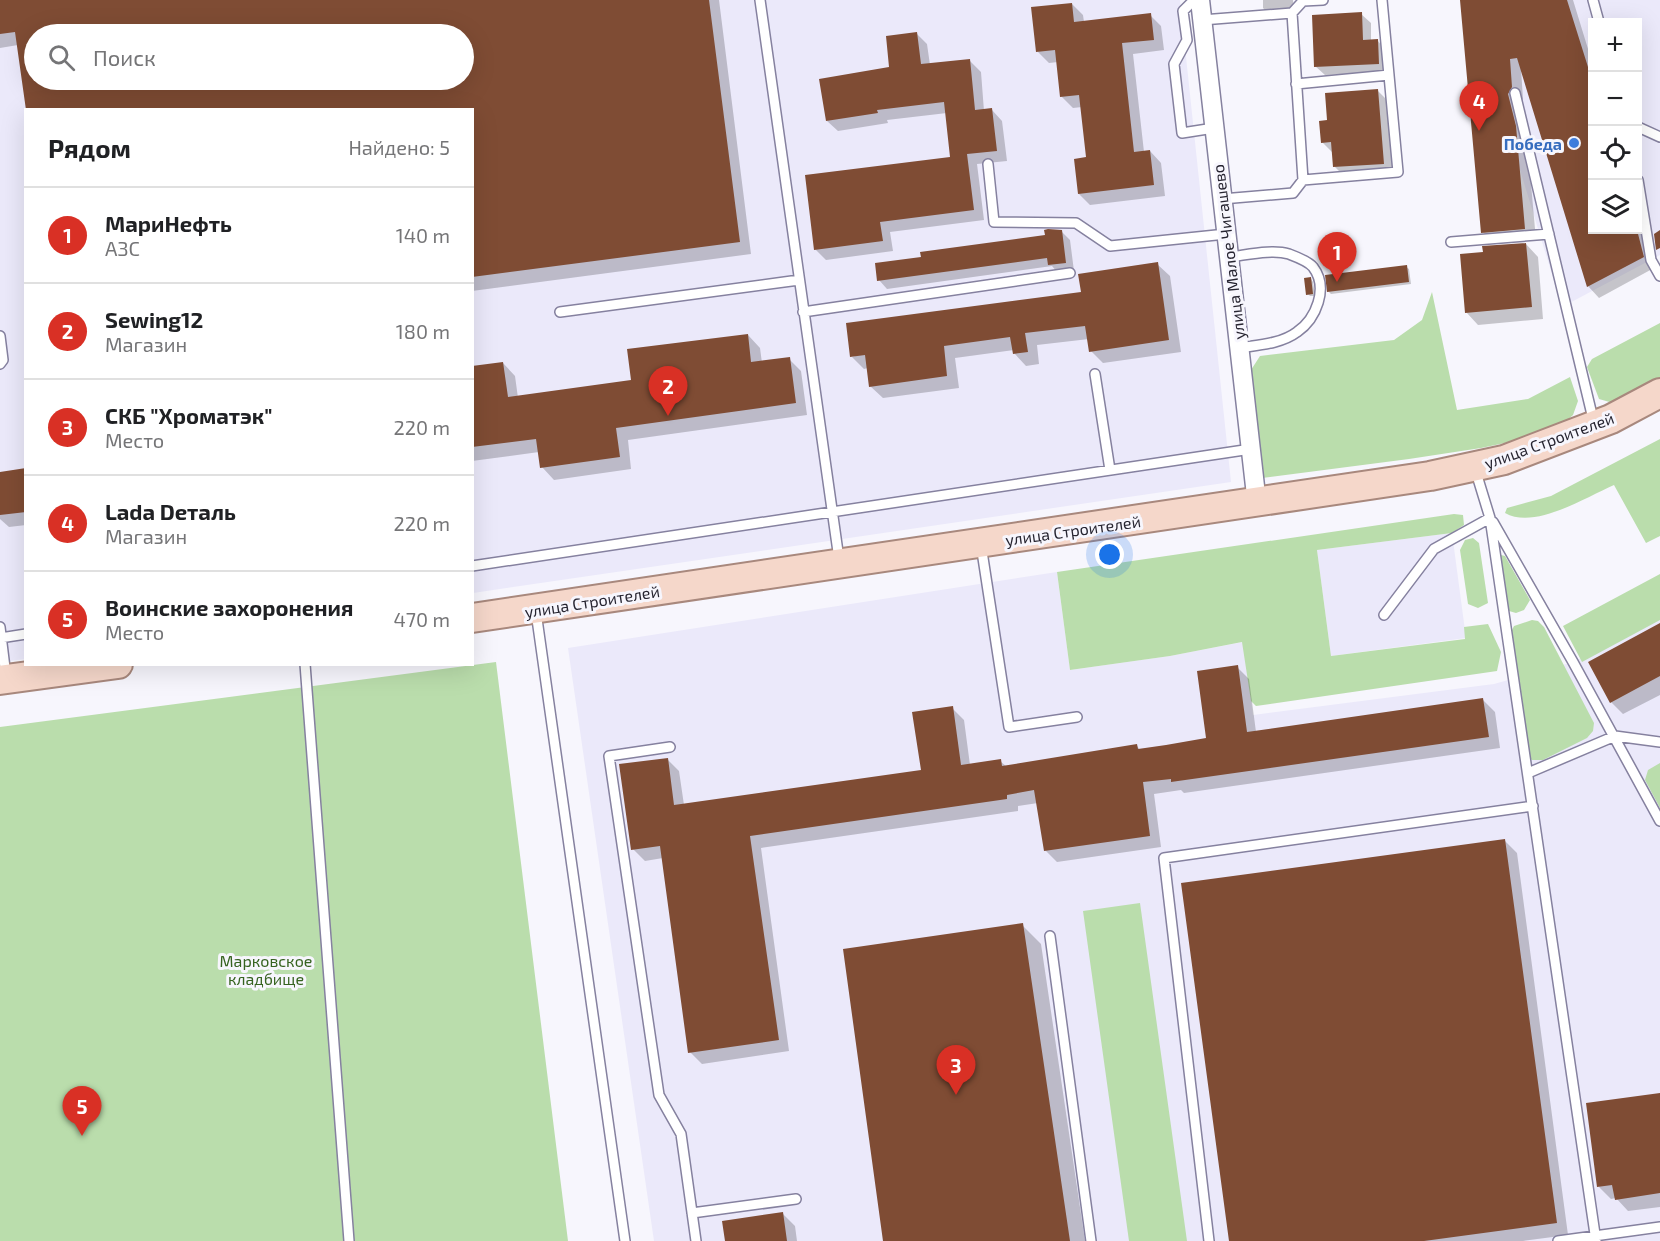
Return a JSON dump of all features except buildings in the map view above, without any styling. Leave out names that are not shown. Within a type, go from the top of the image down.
[{"type":"main road","name":"улица Строителей","points":[[474,618],[1257,504],[1430,476],[1504,460],[1611,419],[1660,393]]},
{"type":"main road","points":[[3,680],[104,666]]},
{"type":"street","name":"улица Малое Чигашево","points":[[1200,0],[1257,504]]},
{"type":"lane","points":[[760,0],[839,564]]},
{"type":"lane","points":[[1194,0],[1183,11],[1186,40],[1174,64],[1182,133],[1214,128]]},
{"type":"lane","points":[[1202,20],[1292,13],[1303,2],[1323,0]]},
{"type":"lane","points":[[1303,180],[1398,172],[1382,0]]},
{"type":"lane","points":[[1593,0],[1598,18]]},
{"type":"lane","points":[[1222,200],[1293,193],[1303,180],[1292,13]]},
{"type":"lane","points":[[1296,84],[1389,75]]},
{"type":"lane","points":[[1515,93],[1594,426]]},
{"type":"lane","points":[[1642,129],[1660,137]]},
{"type":"lane","points":[[988,164],[994,222],[1076,223],[1110,246],[1226,234]]},
{"type":"lane","points":[[1642,205],[1651,260],[1660,276]]},
{"type":"lane","points":[[1451,242],[1548,234]]},
{"type":"lane","points":[[1229,257],[1286,253],[1313,266],[1318,276],[1319,305],[1298,332],[1284,340],[1239,348]]},
{"type":"lane","points":[[803,312],[1070,273]]},
{"type":"lane","points":[[560,312],[799,280]]},
{"type":"lane","points":[[0,336],[3,360],[0,364]]},
{"type":"lane","points":[[1095,374],[1110,470]]},
{"type":"lane","points":[[474,566],[1251,449]]},
{"type":"lane","points":[[1475,467],[1490,518],[1596,1238]]},
{"type":"lane","points":[[1384,615],[1434,549],[1490,518]]},
{"type":"lane","points":[[1490,518],[1660,821]]},
{"type":"lane","points":[[981,543],[1009,727],[1077,717]]},
{"type":"lane","points":[[536,610],[625,1241]]},
{"type":"lane","points":[[3,680],[0,634],[24,634]]},
{"type":"lane","points":[[305,666],[349,1241]]},
{"type":"lane","points":[[1528,773],[1614,736],[1660,742]]},
{"type":"lane","points":[[670,747],[609,756],[659,1095],[681,1134],[696,1241]]},
{"type":"lane","points":[[1206,1241],[1164,858],[1533,807]]},
{"type":"lane","points":[[1050,936],[1092,1241]]},
{"type":"lane","points":[[692,1213],[796,1199]]},
{"type":"lane","points":[[1558,1241],[1596,1238],[1660,1227]]},
{"type":"shaded area","points":[[0,0],[1180,0],[1231,482],[474,593],[474,108],[24,108],[24,659],[0,662]]},
{"type":"shaded area","points":[[1468,0],[1660,0],[1660,255],[1562,307]]},
{"type":"shaded area","points":[[1452,533],[1466,638],[1331,656],[1317,550]]},
{"type":"shaded area","points":[[1057,572],[1070,670],[1170,656],[1243,642],[1253,715],[1494,684],[1573,662],[1660,617],[1660,1241],[654,1241],[568,648]]},
{"type":"green space","points":[[1432,292],[1457,410],[1528,399],[1570,377],[1578,401],[1573,415],[1562,425],[1524,439],[1481,448],[1262,478],[1251,370],[1260,356],[1394,340],[1422,320]]},
{"type":"green space","points":[[1660,323],[1660,378],[1613,403],[1599,399],[1587,367],[1592,359]]},
{"type":"green space","points":[[1660,439],[1660,536],[1646,543],[1614,485],[1575,504],[1545,515],[1517,517],[1505,513],[1507,508],[1551,496]]},
{"type":"green space","points":[[1454,514],[1463,515],[1464,525],[1452,533],[1317,550],[1331,656],[1465,639],[1464,627],[1488,624],[1501,652],[1497,671],[1256,706],[1251,701],[1242,642],[1170,656],[1070,670],[1057,572]]},
{"type":"green space","points":[[1473,538],[1479,543],[1488,603],[1478,608],[1468,604],[1460,550],[1465,540]]},
{"type":"green space","points":[[1501,555],[1505,556],[1530,600],[1524,610],[1516,613],[1509,611],[1506,606],[1499,559]]},
{"type":"green space","points":[[1660,574],[1660,620],[1582,662],[1563,626]]},
{"type":"green space","points":[[1532,620],[1538,621],[1544,627],[1594,723],[1593,731],[1587,738],[1543,760],[1532,760],[1527,755],[1510,634],[1514,626]]},
{"type":"green space","name":"Марковское кладбище","points":[[496,662],[568,1241],[0,1241],[0,727]]},
{"type":"green space","points":[[1660,763],[1660,808],[1645,780],[1648,770]]},
{"type":"green space","points":[[1140,903],[1187,1241],[1129,1241],[1083,911]]},
{"type":"place","name":"Lada Dеталь","points":[[1479,131]]},
{"type":"place","name":"Победа","points":[[1574,143]]},
{"type":"place","name":"МариНефть","points":[[1337,282]]},
{"type":"place","name":"Sewing12","points":[[668,416]]},
{"type":"place","name":"СКБ \"Хроматэк\"","points":[[956,1095]]},
{"type":"place","name":"Воинские захоронения","points":[[82,1136]]}]
